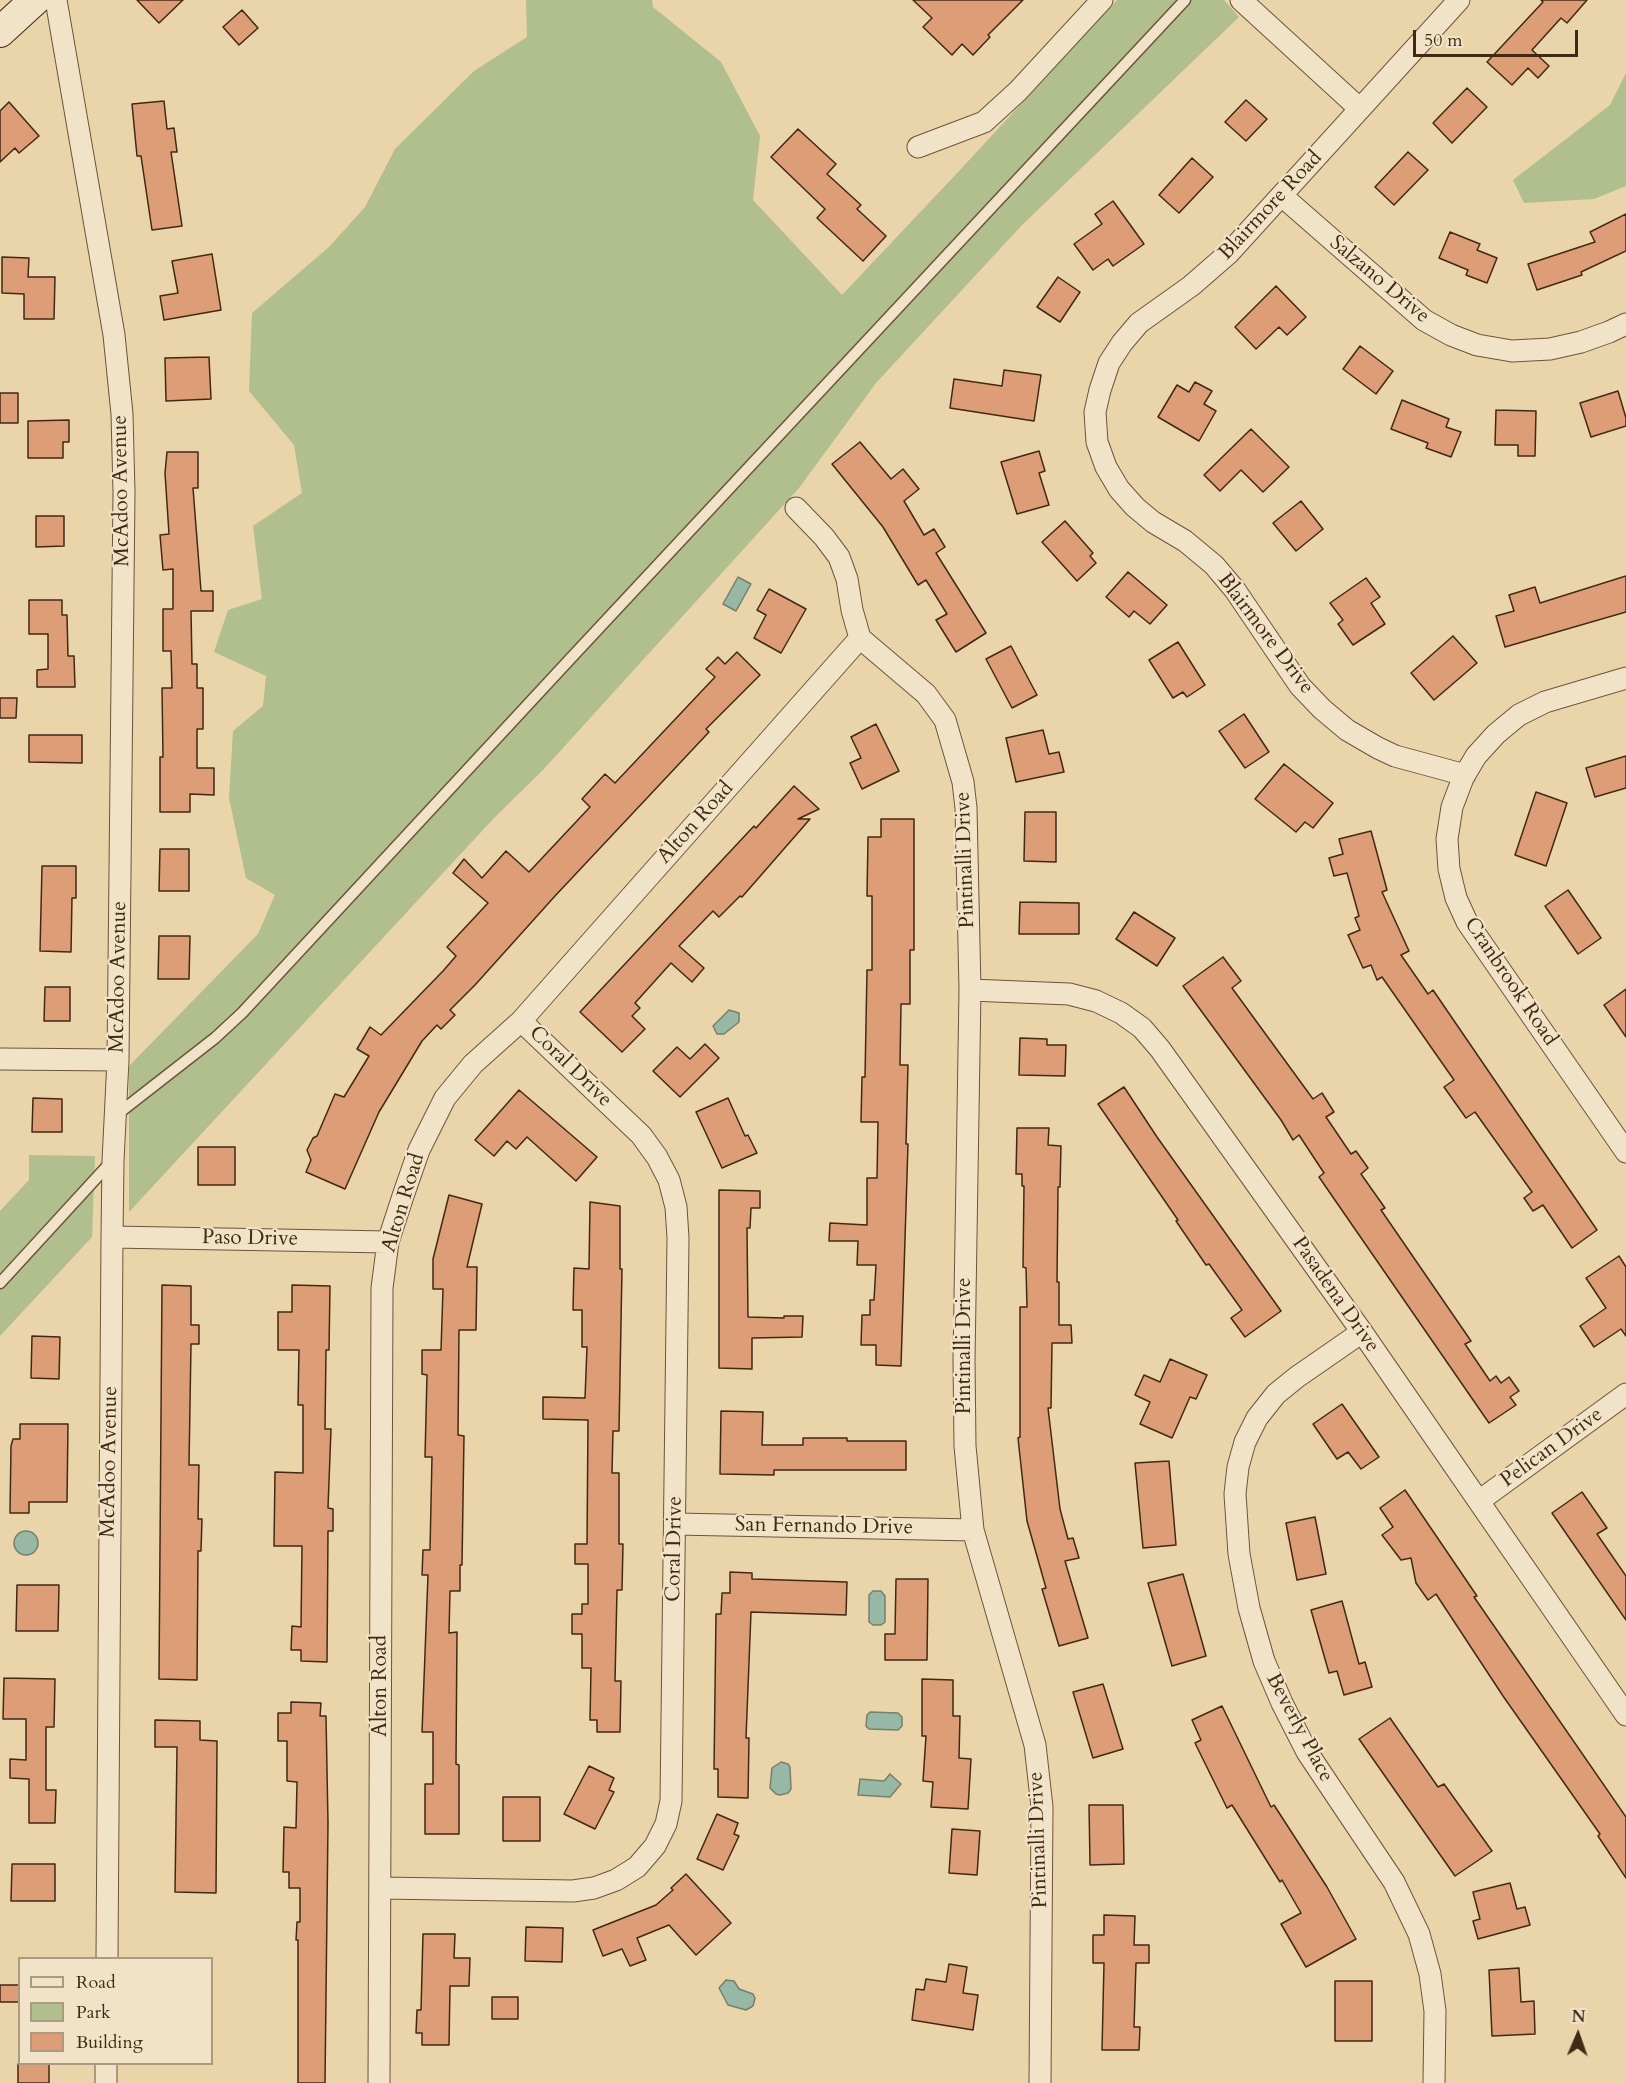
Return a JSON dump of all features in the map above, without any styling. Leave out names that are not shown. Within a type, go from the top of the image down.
[{"type":"main road","points":[[0,32],[35,0]]},
{"type":"street","name":"McAdoo Avenue","points":[[56,0],[114,335],[122,414],[124,492],[118,1060],[114,1116],[112,1237],[107,1957]]},
{"type":"street","points":[[918,147],[984,122],[1018,91],[1102,0]]},
{"type":"street","points":[[1241,0],[1360,109]]},
{"type":"street","name":"Blairmore Road","points":[[1095,412],[1109,363],[1139,323],[1191,286],[1229,253],[1459,0]]},
{"type":"street","name":"Salzano Drive","points":[[1282,196],[1424,320],[1460,339],[1512,351],[1550,349],[1581,342],[1626,324]]},
{"type":"street","name":"Blairmore Drive","points":[[1095,412],[1097,442],[1106,467],[1119,489],[1135,507],[1185,541],[1214,566],[1235,590],[1300,686],[1322,709],[1347,730],[1395,756],[1465,775]]},
{"type":"street","points":[[796,508],[824,537],[839,557],[847,579],[852,610],[861,638]]},
{"type":"street","name":"Pintinalli Drive","points":[[861,638],[926,694],[945,720],[963,782],[966,808],[970,990],[964,1360],[965,1446],[973,1530],[1035,1745],[1042,1807],[1040,2083]]},
{"type":"street","name":"Alton Road","points":[[379,2083],[382,1288],[388,1242],[419,1149],[445,1098],[473,1064],[521,1021],[861,638]]},
{"type":"street","name":"Cranbrook Road","points":[[1626,678],[1545,702],[1519,716],[1496,734],[1476,756],[1465,775],[1452,807],[1447,839],[1449,869],[1456,898],[1467,922],[1619,1125],[1626,1152]]},
{"type":"street","name":"Pasadena Drive","points":[[970,990],[1069,994],[1096,1000],[1122,1013],[1142,1028],[1160,1049],[1362,1332],[1626,1715]]},
{"type":"street","name":"Coral Drive","points":[[381,1888],[573,1891],[594,1888],[616,1880],[637,1866],[655,1846],[666,1824],[671,1801],[678,1238],[676,1208],[669,1180],[657,1157],[641,1135],[521,1021]]},
{"type":"street","points":[[0,1059],[118,1060]]},
{"type":"street","name":"Paso Drive","points":[[112,1237],[388,1242]]},
{"type":"street","name":"Beverly Place","points":[[1362,1332],[1276,1394],[1257,1418],[1245,1442],[1238,1467],[1235,1494],[1239,1554],[1249,1608],[1264,1661],[1282,1703],[1307,1752],[1394,1882],[1419,1934],[1430,1974],[1435,2011],[1434,2083]]},
{"type":"street","name":"Pelican Drive","points":[[1479,1501],[1626,1394]]},
{"type":"street","name":"San Fernando Drive","points":[[675,1524],[973,1530]]},
{"type":"street","points":[[106,2065],[106,2083]]},
{"type":"lane","points":[[114,1116],[215,1038],[242,1013],[1185,0]]},
{"type":"lane","points":[[0,1283],[113,1161]]},
{"type":"green space","points":[[526,0],[652,0],[653,7],[721,62],[760,136],[753,200],[842,295],[1117,0],[1224,0],[1239,17],[1022,225],[876,383],[799,488],[543,770],[494,818],[129,1212],[129,1066],[258,934],[275,895],[246,878],[229,798],[233,731],[263,706],[266,676],[214,652],[228,610],[262,599],[253,526],[302,493],[294,445],[249,391],[252,313],[329,247],[365,207],[395,149],[474,71],[527,37]]},
{"type":"green space","points":[[1626,73],[1626,186],[1594,199],[1524,203],[1513,180],[1610,105]]},
{"type":"green space","points":[[29,1155],[95,1156],[92,1237],[0,1336],[0,1211],[29,1180]]},
{"type":"shaded area","points":[[738,577],[751,584],[736,611],[723,604]]},
{"type":"shaded area","points":[[729,1010],[739,1013],[739,1022],[724,1034],[717,1034],[713,1026]]},
{"type":"shaded area","points":[[26,1531],[35,1534],[38,1543],[35,1552],[26,1555],[17,1552],[14,1543],[17,1534]]},
{"type":"shaded area","points":[[873,1591],[881,1591],[885,1596],[885,1622],[881,1625],[873,1625],[869,1622],[869,1595]]},
{"type":"shaded area","points":[[870,1712],[898,1713],[902,1717],[902,1726],[898,1730],[869,1729],[866,1726],[867,1715]]},
{"type":"shaded area","points":[[781,1762],[790,1767],[791,1789],[788,1793],[780,1795],[770,1788],[772,1768]]},
{"type":"shaded area","points":[[890,1774],[901,1784],[890,1797],[858,1795],[860,1779],[884,1781]]},
{"type":"shaded area","points":[[726,1980],[734,1981],[739,1989],[753,1994],[755,1998],[753,2006],[746,2010],[728,2005],[719,1988]]},
{"type":"building","points":[[137,0],[183,0],[159,23]]},
{"type":"building","points":[[913,0],[1023,0],[988,35],[990,37],[973,55],[962,44],[952,55],[923,27],[932,18]]},
{"type":"building","points":[[1541,0],[1587,0],[1567,23],[1561,18],[1532,50],[1549,66],[1538,78],[1528,68],[1512,85],[1487,62],[1543,2]]},
{"type":"building","points":[[242,10],[258,28],[239,45],[223,27]]},
{"type":"building","points":[[1467,88],[1487,107],[1452,143],[1433,123]]},
{"type":"building","points":[[1246,100],[1267,119],[1246,141],[1225,122]]},
{"type":"building","points":[[164,101],[167,129],[174,128],[177,152],[171,152],[182,226],[152,230],[141,156],[137,156],[132,104]]},
{"type":"building","points":[[9,102],[39,136],[19,153],[15,148],[0,162],[0,111]]},
{"type":"building","points":[[798,129],[836,164],[827,174],[861,205],[857,209],[886,236],[863,261],[817,218],[825,209],[771,157]]},
{"type":"building","points":[[1408,152],[1428,170],[1394,205],[1375,187]]},
{"type":"building","points":[[1192,158],[1213,177],[1179,213],[1159,195]]},
{"type":"building","points":[[1113,201],[1144,244],[1113,266],[1108,259],[1093,270],[1074,244],[1102,224],[1095,214]]},
{"type":"building","points":[[1626,214],[1626,251],[1581,272],[1582,275],[1537,290],[1528,264],[1595,242],[1590,232]]},
{"type":"building","points":[[1450,232],[1480,244],[1477,250],[1497,258],[1487,283],[1466,275],[1468,270],[1439,258]]},
{"type":"building","points":[[212,254],[221,310],[164,320],[160,296],[178,293],[172,261]]},
{"type":"building","points":[[2,257],[29,258],[28,277],[55,277],[54,319],[24,319],[24,294],[2,293]]},
{"type":"building","points":[[1058,277],[1080,292],[1060,322],[1037,307]]},
{"type":"building","points":[[1276,286],[1306,317],[1287,335],[1279,327],[1256,349],[1235,327]]},
{"type":"building","points":[[1360,346],[1393,371],[1376,394],[1343,369]]},
{"type":"building","points":[[209,357],[211,399],[166,401],[165,358]]},
{"type":"building","points":[[1004,370],[1041,375],[1034,421],[950,408],[954,379],[1002,386]]},
{"type":"building","points":[[1195,382],[1212,391],[1204,404],[1216,411],[1199,441],[1158,417],[1177,385],[1189,392]]},
{"type":"building","points":[[1618,391],[1626,426],[1591,437],[1580,403]]},
{"type":"building","points":[[0,393],[18,393],[18,423],[0,423]]},
{"type":"building","points":[[1402,400],[1449,419],[1446,427],[1461,432],[1451,457],[1426,448],[1428,443],[1391,429]]},
{"type":"building","points":[[1496,410],[1536,411],[1535,456],[1518,456],[1518,445],[1495,445]]},
{"type":"building","points":[[69,420],[69,442],[63,442],[63,458],[28,458],[28,421]]},
{"type":"building","points":[[1251,429],[1289,467],[1263,492],[1241,470],[1220,491],[1204,475]]},
{"type":"building","points":[[860,442],[891,479],[903,469],[919,489],[904,501],[924,535],[934,529],[945,547],[936,553],[986,633],[956,652],[936,620],[947,614],[926,580],[918,585],[883,527],[832,464]]},
{"type":"building","points":[[1039,451],[1045,471],[1039,473],[1049,505],[1017,514],[1001,462]]},
{"type":"building","points":[[167,452],[198,452],[198,488],[193,488],[201,591],[213,591],[213,611],[191,611],[192,664],[197,664],[197,688],[203,688],[203,729],[197,729],[197,768],[214,768],[214,795],[190,794],[190,812],[160,812],[160,757],[163,757],[162,688],[172,688],[171,651],[163,651],[163,609],[173,609],[173,569],[163,570],[160,535],[169,534],[165,473]]},
{"type":"building","points":[[1301,501],[1323,529],[1296,551],[1273,523]]},
{"type":"building","points":[[36,516],[64,516],[64,546],[36,547]]},
{"type":"building","points":[[1065,521],[1093,553],[1090,556],[1096,563],[1077,581],[1042,542]]},
{"type":"building","points":[[1128,572],[1167,605],[1150,624],[1134,611],[1129,617],[1106,597]]},
{"type":"building","points":[[1626,576],[1626,612],[1505,647],[1496,616],[1514,611],[1509,595],[1535,587],[1540,603]]},
{"type":"building","points":[[1366,578],[1380,597],[1371,603],[1385,624],[1353,645],[1338,624],[1343,620],[1330,603]]},
{"type":"building","points":[[769,589],[806,609],[781,653],[754,638],[766,615],[757,610]]},
{"type":"building","points":[[29,600],[62,600],[62,615],[67,615],[68,656],[74,656],[75,687],[37,687],[37,670],[48,669],[48,634],[29,634]]},
{"type":"building","points":[[1453,636],[1477,663],[1434,700],[1411,673]]},
{"type":"building","points":[[1178,642],[1205,685],[1187,697],[1183,692],[1173,698],[1149,660]]},
{"type":"building","points":[[1011,646],[1037,695],[1012,708],[986,659]]},
{"type":"building","points":[[737,652],[760,675],[706,729],[709,732],[450,1010],[455,1015],[441,1029],[437,1025],[422,1041],[379,1112],[345,1189],[306,1172],[311,1160],[307,1150],[313,1138],[317,1136],[335,1094],[344,1097],[369,1056],[357,1049],[370,1027],[381,1035],[443,971],[456,956],[447,947],[488,903],[453,873],[464,859],[482,878],[506,851],[529,872],[590,807],[582,799],[605,774],[615,783],[715,677],[706,669],[718,657],[725,664]]},
{"type":"building","points":[[0,698],[17,698],[16,718],[0,718]]},
{"type":"building","points":[[1244,714],[1269,752],[1245,768],[1219,731]]},
{"type":"building","points":[[876,724],[899,771],[862,789],[850,763],[861,758],[851,737]]},
{"type":"building","points":[[1043,730],[1049,754],[1059,752],[1064,772],[1016,782],[1006,738]]},
{"type":"building","points":[[29,735],[82,735],[82,763],[29,762]]},
{"type":"building","points":[[1626,756],[1626,788],[1595,797],[1586,768]]},
{"type":"building","points":[[1284,764],[1333,803],[1313,828],[1305,822],[1296,832],[1255,799]]},
{"type":"building","points":[[794,786],[819,809],[798,819],[810,819],[742,897],[740,896],[719,917],[713,911],[679,946],[704,968],[692,982],[671,963],[635,1003],[640,1008],[632,1016],[645,1029],[622,1052],[580,1012]]},
{"type":"building","points":[[1536,792],[1567,803],[1546,866],[1515,855]]},
{"type":"building","points":[[1025,812],[1056,812],[1056,862],[1024,861]]},
{"type":"building","points":[[881,819],[914,819],[914,950],[910,950],[910,1004],[901,1004],[900,1065],[908,1065],[906,1144],[908,1144],[901,1366],[876,1365],[876,1345],[861,1345],[862,1315],[870,1315],[870,1300],[874,1300],[876,1265],[857,1265],[858,1241],[829,1241],[830,1223],[867,1225],[867,1178],[877,1178],[878,1122],[861,1122],[862,1077],[865,1077],[867,970],[872,970],[872,896],[867,896],[868,837],[881,837]]},
{"type":"building","points":[[1371,831],[1387,890],[1382,892],[1409,951],[1401,955],[1428,994],[1433,990],[1597,1230],[1572,1248],[1543,1205],[1533,1211],[1524,1198],[1532,1192],[1475,1112],[1466,1118],[1444,1087],[1454,1080],[1382,977],[1377,980],[1371,965],[1363,968],[1348,935],[1360,930],[1355,918],[1359,916],[1347,873],[1334,876],[1329,858],[1343,854],[1339,839]]},
{"type":"building","points":[[160,849],[189,849],[189,891],[159,891]]},
{"type":"building","points":[[42,866],[76,866],[76,898],[72,898],[71,952],[40,951]]},
{"type":"building","points":[[1568,890],[1601,938],[1578,954],[1545,906]]},
{"type":"building","points":[[1020,902],[1079,903],[1079,934],[1019,934]]},
{"type":"building","points":[[1134,912],[1175,938],[1157,966],[1116,939]]},
{"type":"building","points":[[159,936],[190,936],[189,979],[158,979]]},
{"type":"building","points":[[1223,957],[1241,981],[1232,988],[1313,1099],[1322,1093],[1334,1112],[1326,1117],[1351,1154],[1356,1151],[1368,1168],[1361,1174],[1385,1208],[1381,1210],[1471,1341],[1465,1344],[1490,1381],[1496,1376],[1501,1383],[1509,1377],[1519,1391],[1510,1397],[1516,1405],[1489,1423],[1319,1177],[1324,1173],[1299,1135],[1293,1140],[1281,1120],[1183,986]]},
{"type":"building","points":[[45,987],[70,987],[70,1021],[44,1021]]},
{"type":"building","points":[[1626,989],[1626,1037],[1604,1005]]},
{"type":"building","points":[[1020,1038],[1047,1039],[1047,1045],[1066,1045],[1065,1076],[1019,1075]]},
{"type":"building","points":[[705,1044],[719,1058],[680,1097],[653,1071],[677,1047],[690,1059]]},
{"type":"building","points":[[1124,1087],[1281,1311],[1245,1337],[1231,1318],[1242,1310],[1209,1264],[1206,1265],[1176,1221],[1178,1220],[1098,1104]]},
{"type":"building","points":[[519,1090],[597,1157],[576,1181],[527,1137],[516,1149],[507,1141],[494,1156],[475,1140]]},
{"type":"building","points":[[33,1098],[62,1099],[62,1132],[32,1132]]},
{"type":"building","points":[[728,1098],[745,1136],[748,1135],[757,1153],[722,1168],[696,1112]]},
{"type":"building","points":[[1017,1128],[1049,1128],[1048,1145],[1061,1146],[1060,1187],[1058,1187],[1059,1325],[1071,1325],[1072,1343],[1052,1343],[1051,1408],[1048,1408],[1060,1509],[1068,1539],[1073,1538],[1079,1558],[1065,1561],[1088,1638],[1059,1646],[1042,1589],[1046,1588],[1027,1521],[1018,1438],[1020,1437],[1020,1307],[1027,1307],[1026,1268],[1023,1267],[1024,1186],[1022,1186],[1022,1174],[1016,1174]]},
{"type":"building","points":[[198,1147],[235,1147],[235,1185],[198,1185]]},
{"type":"building","points":[[719,1190],[760,1191],[760,1208],[751,1208],[750,1228],[747,1228],[748,1317],[803,1316],[802,1337],[752,1338],[752,1369],[719,1368]]},
{"type":"building","points":[[449,1195],[482,1204],[467,1267],[477,1267],[476,1330],[459,1330],[458,1435],[464,1436],[462,1565],[460,1565],[460,1591],[450,1591],[449,1633],[457,1632],[456,1764],[459,1765],[459,1834],[425,1834],[425,1784],[433,1784],[433,1732],[422,1732],[428,1575],[422,1575],[423,1550],[430,1550],[432,1457],[425,1457],[427,1375],[422,1374],[422,1350],[441,1350],[443,1289],[433,1289],[433,1259]]},
{"type":"building","points":[[590,1202],[620,1206],[620,1269],[622,1269],[619,1431],[613,1431],[612,1473],[619,1473],[619,1544],[623,1544],[622,1590],[617,1590],[615,1681],[621,1681],[620,1732],[597,1732],[597,1720],[590,1720],[591,1668],[582,1668],[582,1634],[572,1634],[572,1614],[582,1614],[582,1604],[588,1604],[588,1564],[575,1564],[575,1544],[587,1544],[588,1420],[543,1419],[543,1397],[585,1398],[587,1347],[582,1347],[582,1310],[573,1310],[574,1268],[589,1269]]},
{"type":"building","points":[[1619,1256],[1626,1267],[1626,1336],[1621,1329],[1594,1347],[1580,1326],[1606,1308],[1586,1278]]},
{"type":"building","points":[[162,1285],[191,1286],[191,1325],[199,1325],[199,1344],[191,1344],[189,1465],[199,1465],[198,1519],[202,1519],[201,1551],[198,1551],[197,1680],[159,1679]]},
{"type":"building","points":[[292,1285],[330,1286],[325,1429],[331,1429],[328,1508],[333,1509],[333,1531],[328,1531],[327,1662],[301,1661],[301,1650],[291,1650],[292,1626],[301,1627],[302,1546],[274,1546],[275,1472],[303,1473],[303,1405],[298,1405],[299,1350],[278,1350],[278,1312],[292,1312]]},
{"type":"building","points":[[32,1336],[60,1337],[59,1379],[31,1378]]},
{"type":"building","points":[[1170,1359],[1207,1375],[1196,1399],[1190,1397],[1172,1438],[1140,1424],[1150,1402],[1135,1395],[1144,1375],[1160,1382]]},
{"type":"building","points":[[1342,1404],[1379,1457],[1361,1469],[1348,1452],[1337,1459],[1313,1424]]},
{"type":"building","points":[[721,1411],[763,1412],[762,1445],[803,1445],[803,1438],[906,1441],[906,1470],[774,1470],[774,1475],[720,1474]]},
{"type":"building","points":[[20,1424],[68,1424],[67,1502],[29,1502],[29,1513],[10,1513],[11,1446],[13,1439],[20,1439]]},
{"type":"building","points":[[1169,1461],[1176,1545],[1143,1548],[1135,1463]]},
{"type":"building","points":[[1405,1490],[1477,1596],[1474,1597],[1626,1817],[1626,1878],[1598,1836],[1600,1834],[1503,1696],[1436,1594],[1428,1600],[1416,1583],[1411,1558],[1401,1560],[1382,1535],[1393,1527],[1380,1508]]},
{"type":"building","points":[[1582,1492],[1607,1528],[1597,1534],[1626,1576],[1626,1620],[1552,1513]]},
{"type":"building","points":[[1315,1517],[1326,1574],[1297,1580],[1286,1523]]},
{"type":"building","points":[[730,1572],[752,1573],[752,1579],[847,1582],[846,1615],[751,1612],[746,1738],[749,1738],[748,1798],[718,1797],[718,1769],[714,1769],[716,1614],[721,1614],[722,1593],[730,1593]]},
{"type":"building","points":[[1183,1574],[1206,1656],[1172,1666],[1148,1583]]},
{"type":"building","points":[[896,1579],[928,1579],[927,1660],[885,1660],[885,1634],[895,1634]]},
{"type":"building","points":[[17,1585],[59,1585],[58,1631],[16,1631]]},
{"type":"building","points":[[1342,1601],[1359,1664],[1365,1662],[1372,1687],[1344,1695],[1337,1671],[1329,1673],[1311,1610]]},
{"type":"building","points":[[4,1678],[55,1679],[54,1727],[46,1727],[46,1790],[56,1790],[55,1823],[29,1823],[29,1779],[10,1778],[10,1759],[26,1760],[26,1719],[3,1719]]},
{"type":"building","points":[[922,1679],[953,1680],[953,1716],[960,1716],[959,1758],[971,1759],[968,1809],[931,1807],[933,1782],[923,1781],[926,1736],[922,1736]]},
{"type":"building","points":[[1103,1684],[1123,1749],[1093,1758],[1073,1692]]},
{"type":"building","points":[[291,1702],[321,1703],[320,1716],[326,1716],[328,1823],[325,2083],[298,2083],[298,1940],[296,1940],[297,1922],[300,1922],[300,1888],[289,1888],[289,1872],[283,1872],[284,1827],[296,1828],[297,1782],[287,1781],[287,1741],[278,1741],[278,1713],[291,1713]]},
{"type":"building","points":[[1222,1706],[1271,1807],[1274,1805],[1327,1887],[1356,1939],[1306,1967],[1281,1924],[1301,1913],[1232,1805],[1227,1808],[1195,1743],[1201,1740],[1192,1720]]},
{"type":"building","points":[[1390,1718],[1438,1787],[1444,1784],[1492,1851],[1455,1876],[1359,1739]]},
{"type":"building","points":[[155,1720],[200,1721],[200,1740],[217,1741],[216,1893],[175,1892],[177,1747],[155,1747]]},
{"type":"building","points":[[589,1766],[614,1778],[609,1790],[614,1792],[595,1829],[564,1814]]},
{"type":"building","points":[[503,1797],[540,1797],[540,1841],[503,1841]]},
{"type":"building","points":[[1089,1805],[1123,1805],[1124,1864],[1090,1865]]},
{"type":"building","points":[[717,1814],[738,1823],[734,1834],[739,1836],[723,1870],[697,1859]]},
{"type":"building","points":[[952,1829],[980,1831],[977,1875],[949,1873]]},
{"type":"building","points":[[12,1864],[55,1864],[55,1901],[11,1901]]},
{"type":"building","points":[[686,1874],[731,1923],[696,1955],[669,1925],[637,1938],[646,1960],[630,1966],[622,1949],[603,1956],[593,1930],[656,1905]]},
{"type":"building","points":[[1510,1883],[1517,1909],[1525,1907],[1530,1925],[1478,1939],[1473,1921],[1480,1919],[1473,1892]]},
{"type":"building","points":[[1104,1915],[1135,1916],[1134,1945],[1149,1945],[1149,1963],[1136,1963],[1134,2027],[1140,2027],[1139,2050],[1102,2050],[1104,1963],[1093,1963],[1093,1935],[1104,1935]]},
{"type":"building","points":[[526,1927],[563,1928],[562,1962],[525,1961]]},
{"type":"building","points":[[423,1934],[455,1934],[454,1958],[470,1958],[469,1986],[450,1986],[449,2045],[422,2045],[422,2033],[416,2033],[417,2010],[421,2010]]},
{"type":"building","points":[[949,1964],[967,1967],[963,1993],[978,1995],[973,2030],[912,2020],[916,1989],[924,1990],[926,1979],[946,1982]]},
{"type":"building","points":[[1519,1968],[1521,2002],[1534,2001],[1535,2034],[1492,2036],[1489,1970]]},
{"type":"building","points":[[1335,1981],[1372,1981],[1372,2041],[1335,2041]]},
{"type":"building","points":[[0,1985],[18,1985],[18,2002],[0,2002]]},
{"type":"building","points":[[492,1997],[518,1997],[518,2019],[492,2019]]},
{"type":"building","points":[[18,2065],[49,2065],[49,2083],[18,2083]]}]
